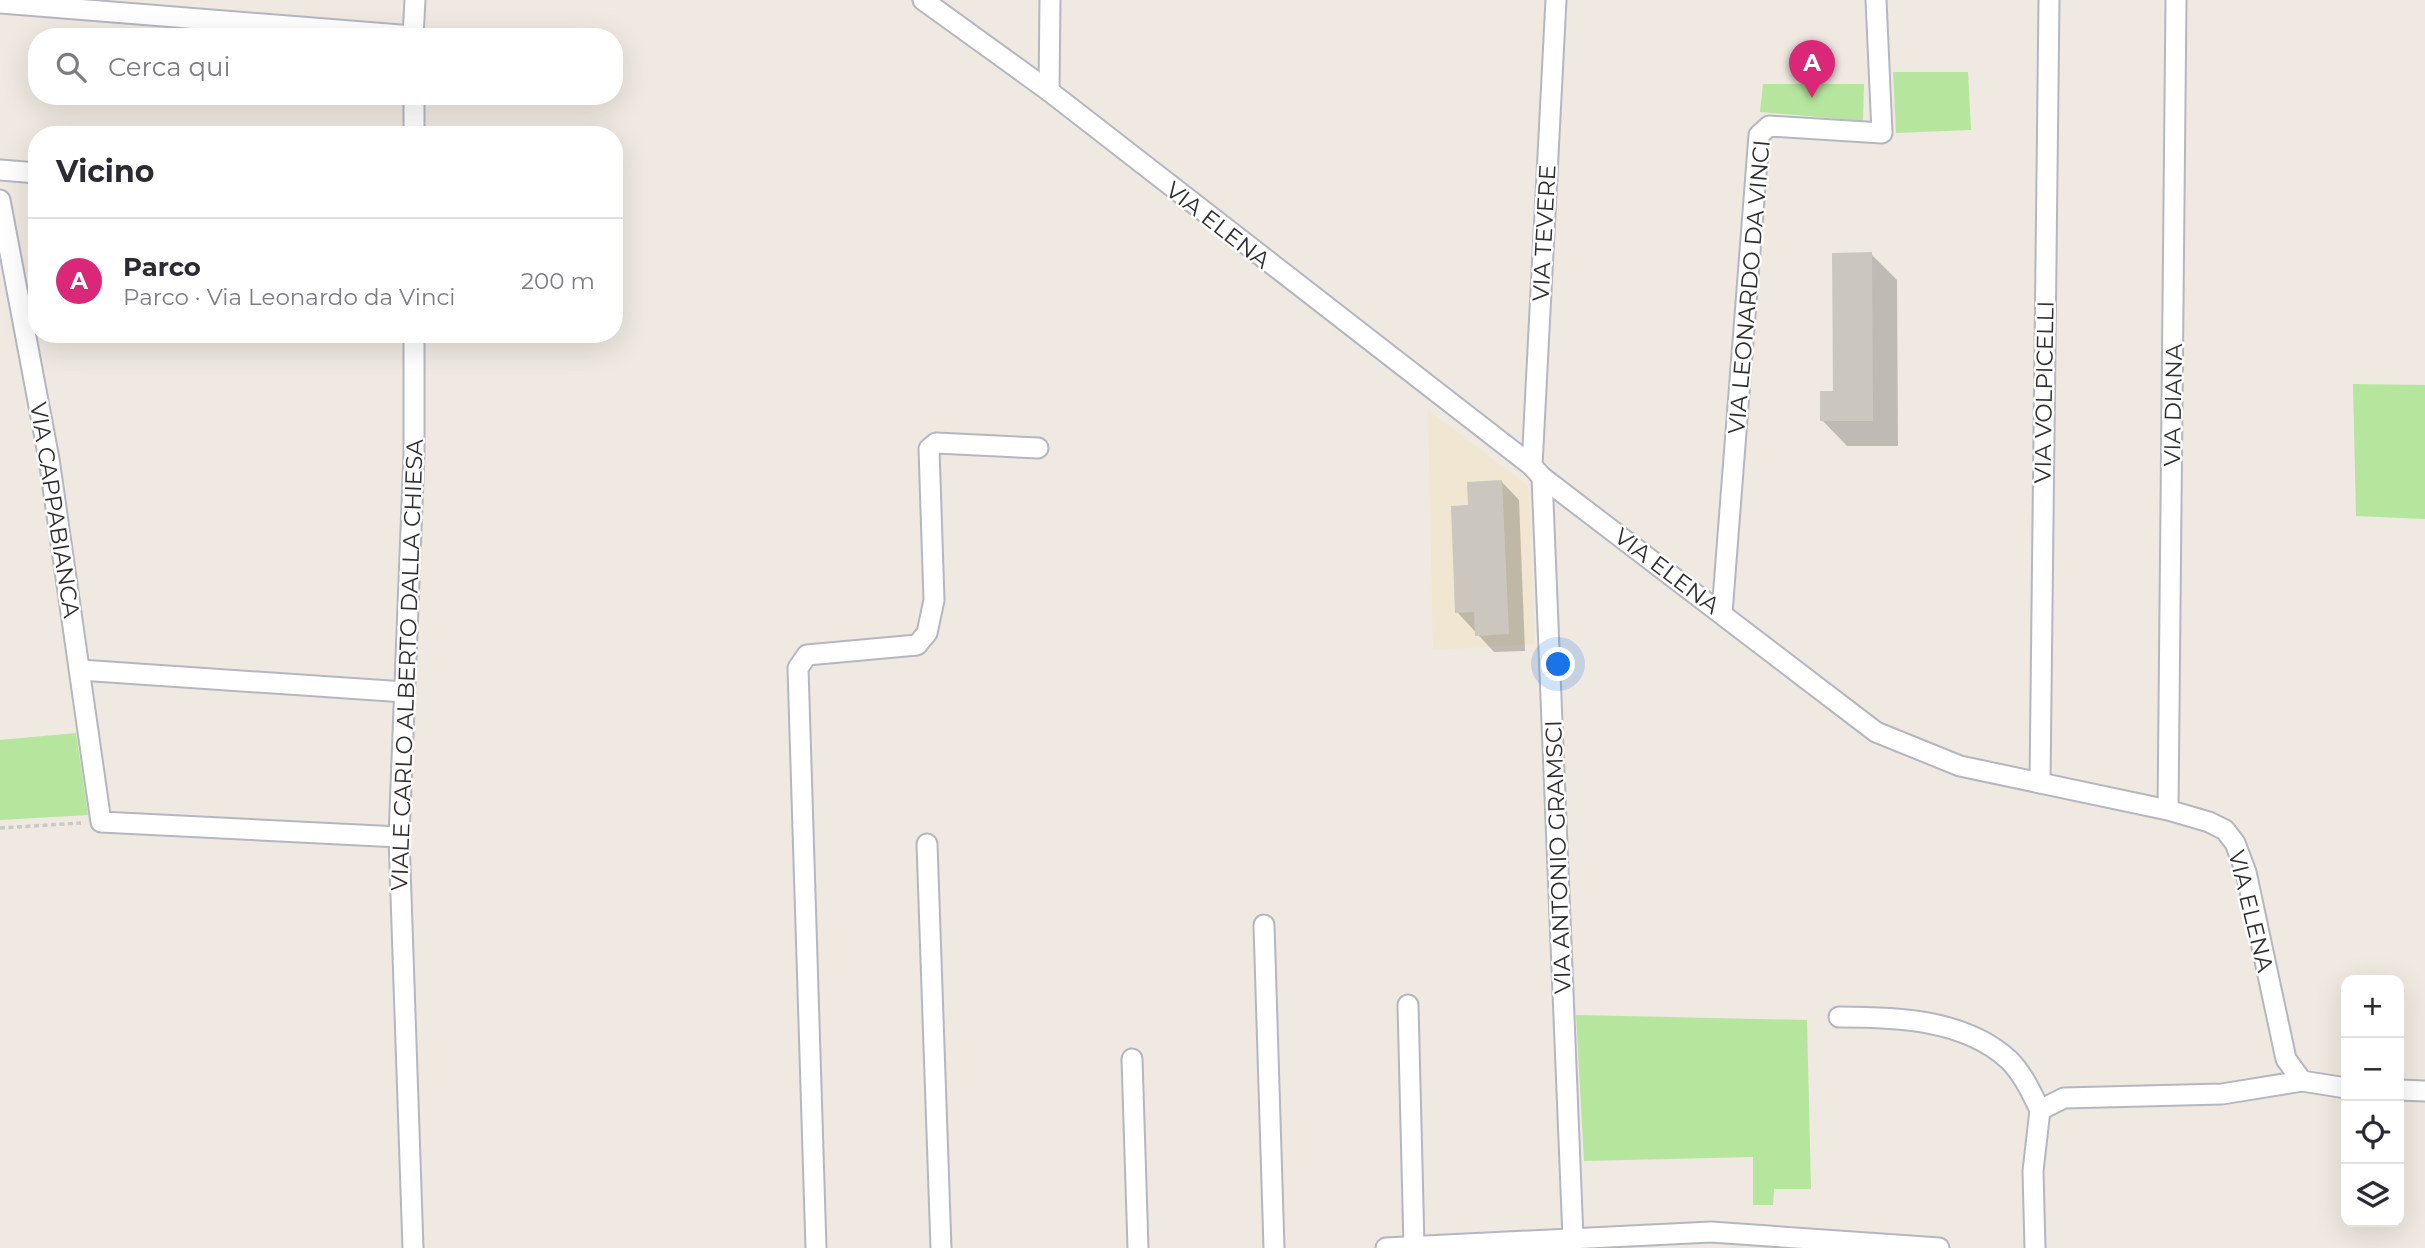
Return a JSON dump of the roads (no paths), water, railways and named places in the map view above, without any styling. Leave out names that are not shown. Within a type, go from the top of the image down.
[{"type":"street","points":[[413,28],[415,0]]},
{"type":"street","name":"VIA ELENA","points":[[923,0],[1049,91],[1877,732],[1960,766],[2168,810],[2209,822],[2225,831],[2235,843],[2246,872],[2278,1033],[2286,1059],[2302,1082]]},
{"type":"street","points":[[1049,91],[1050,0]]},
{"type":"street","name":"VIA TEVERE","points":[[1537,471],[1556,0]]},
{"type":"street","name":"VIA LEONARDO DA VINCI","points":[[1722,613],[1759,135],[1769,126],[1882,133],[1876,0]]},
{"type":"street","name":"VIA VOLPICELLI","points":[[2040,783],[2049,0]]},
{"type":"street","name":"VIA DIANA","points":[[2168,810],[2176,0]]},
{"type":"street","points":[[0,3],[313,28]]},
{"type":"street","points":[[414,105],[414,126]]},
{"type":"street","points":[[0,170],[28,172]]},
{"type":"street","name":"VIA CAPPABIANCA","points":[[0,200],[49,459],[101,822],[398,836]]},
{"type":"street","name":"VIALE CARLO ALBERTO DALLA CHIESA","points":[[413,1248],[398,836],[405,692],[414,343]]},
{"type":"street","points":[[816,1248],[798,668],[807,655],[917,645],[927,633],[934,600],[929,449],[936,443],[1038,448]]},
{"type":"street","name":"VIA ANTONIO GRAMSCI","points":[[1537,471],[1573,1238]]},
{"type":"street","points":[[80,670],[405,692]]},
{"type":"street","points":[[927,844],[941,1248]]},
{"type":"street","points":[[1264,925],[1274,1248]]},
{"type":"street","points":[[1408,1005],[1414,1245]]},
{"type":"street","points":[[1839,1017],[1893,1017],[1962,1032],[1990,1045],[2025,1080],[2039,1110],[2033,1171],[2035,1248]]},
{"type":"street","points":[[1132,1059],[1138,1248]]},
{"type":"street","points":[[2039,1110],[2064,1098],[2222,1094],[2302,1082],[2341,1086]]},
{"type":"street","points":[[2404,1090],[2425,1091]]},
{"type":"street","points":[[1386,1248],[1414,1245],[1500,1245],[1573,1238],[1628,1241],[1711,1232],[1827,1243],[1940,1248]]},
{"type":"place","name":"Parco","points":[[1812,98]]}]
